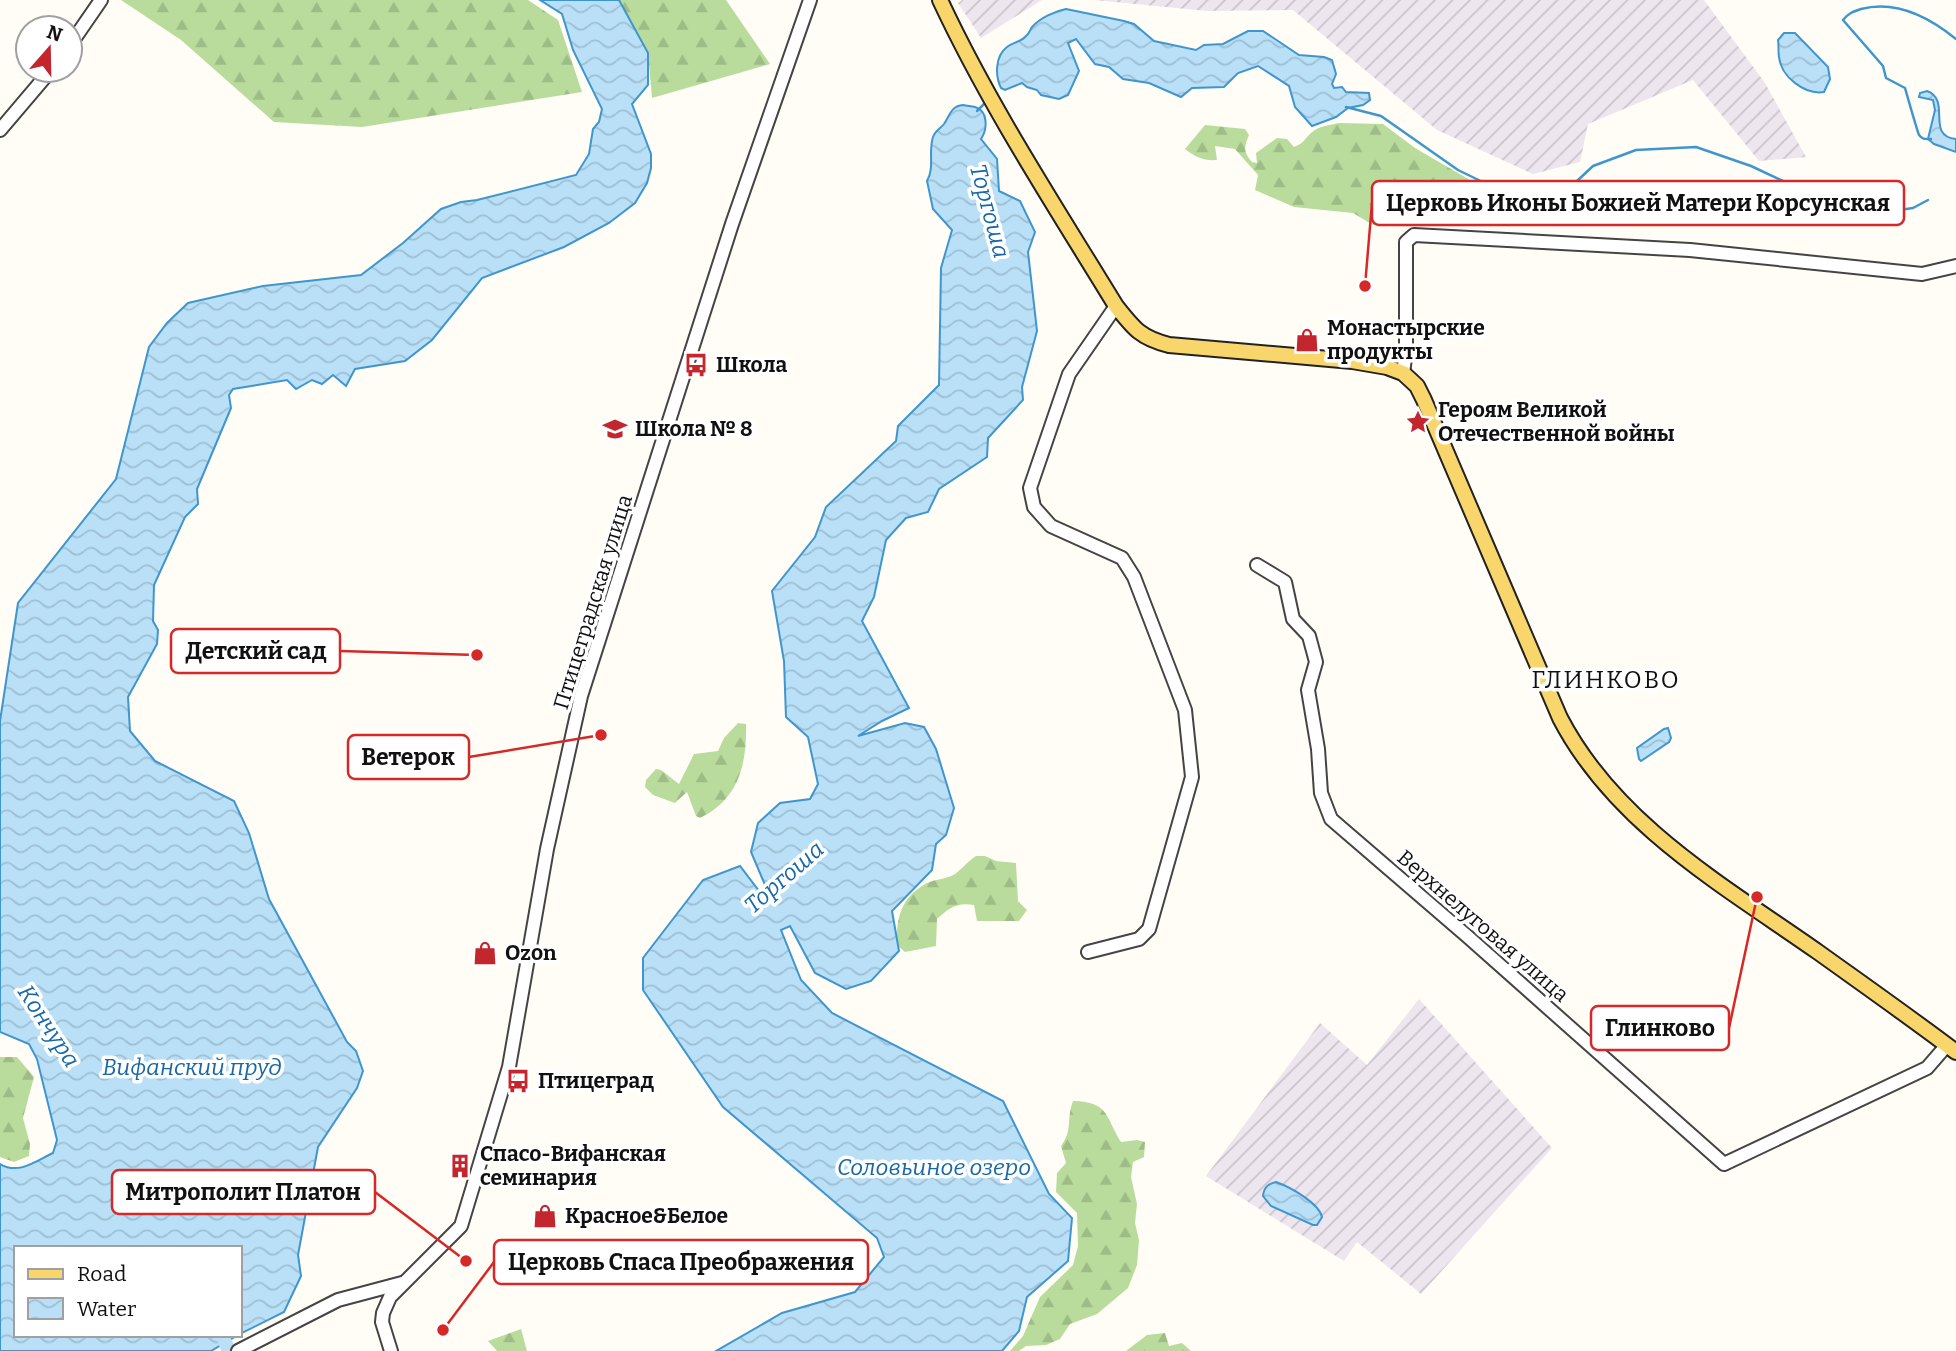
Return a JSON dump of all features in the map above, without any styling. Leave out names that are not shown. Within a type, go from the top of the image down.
[{"type":"main road","points":[[940,0],[977,75],[1008,129],[1116,306],[1137,332],[1169,345],[1352,361],[1387,367],[1402,373],[1417,386],[1560,718],[1591,766],[1610,789],[1672,849],[1951,1048]]},
{"type":"street","points":[[84,25],[101,0]]},
{"type":"street","name":"Птицеградская улица","points":[[391,1351],[382,1322],[390,1297],[461,1226],[509,1067],[547,849],[581,696],[732,225],[810,0]]},
{"type":"street","points":[[0,130],[39,84]]},
{"type":"street","points":[[1402,373],[1406,351],[1406,242],[1414,235],[1690,250],[1922,274],[1956,266]]},
{"type":"street","points":[[1088,952],[1139,939],[1149,929],[1192,777],[1185,710],[1134,577],[1122,558],[1051,526],[1034,507],[1030,488],[1069,374],[1116,306]]},
{"type":"street","name":"Верхнелуговая улица","points":[[1257,565],[1285,582],[1293,619],[1309,636],[1316,662],[1308,690],[1318,750],[1321,793],[1331,819],[1724,1164],[1927,1068],[1951,1048]]},
{"type":"street","points":[[239,1351],[338,1300],[405,1282]]},
{"type":"shaded area","points":[[962,0],[1042,0],[981,38],[958,3]]},
{"type":"shaded area","points":[[1094,0],[1704,0],[1765,83],[1806,157],[1759,161],[1693,80],[1588,124],[1580,162],[1533,174],[1437,130],[1293,10],[1207,11]]},
{"type":"shaded area","points":[[1419,999],[1552,1148],[1421,1294],[1357,1242],[1344,1261],[1206,1176],[1320,1023],[1367,1065]]},
{"type":"green space","points":[[121,0],[528,0],[558,20],[582,92],[362,127],[274,122],[181,40]]},
{"type":"green space","points":[[619,0],[726,0],[770,64],[652,98],[648,53]]},
{"type":"green space","points":[[1339,123],[1383,124],[1415,148],[1470,180],[1452,190],[1390,191],[1388,207],[1393,221],[1373,225],[1353,213],[1294,207],[1255,190],[1258,175],[1235,149],[1215,146],[1217,160],[1212,160],[1200,158],[1185,149],[1205,125],[1245,129],[1249,135],[1245,146],[1247,155],[1252,162],[1257,163],[1256,153],[1277,138],[1287,139],[1294,147],[1317,129]]},
{"type":"green space","points":[[738,723],[746,724],[742,766],[732,790],[713,810],[700,818],[696,816],[687,792],[675,803],[653,795],[645,787],[646,780],[656,769],[679,784],[694,754],[718,751],[724,738]]},
{"type":"green space","points":[[976,856],[1016,863],[1018,901],[1027,910],[1019,921],[977,921],[974,905],[958,905],[937,919],[936,946],[905,952],[897,945],[897,935],[899,917],[911,895],[927,883],[955,874]]},
{"type":"green space","points":[[0,1057],[17,1057],[34,1077],[23,1118],[30,1144],[29,1156],[14,1162],[0,1157]]},
{"type":"green space","points":[[1073,1101],[1094,1104],[1105,1112],[1121,1142],[1145,1142],[1144,1157],[1133,1162],[1131,1177],[1137,1204],[1137,1265],[1128,1288],[1097,1314],[1070,1324],[1060,1339],[1046,1345],[1026,1346],[1019,1351],[1010,1351],[1023,1336],[1040,1297],[1073,1265],[1078,1246],[1077,1213],[1056,1192],[1057,1173],[1066,1163],[1061,1146],[1067,1135]]},
{"type":"green space","points":[[521,1329],[527,1351],[497,1351],[488,1341]]},
{"type":"green space","points":[[1165,1333],[1169,1346],[1182,1343],[1191,1351],[1126,1351],[1147,1335]]},
{"type":"water","name":"Вифанский пруд","points":[[540,0],[619,0],[648,53],[648,85],[632,104],[651,154],[651,168],[647,183],[635,203],[609,223],[564,247],[482,278],[432,340],[405,361],[355,369],[346,386],[333,375],[322,384],[312,380],[296,389],[287,380],[233,389],[229,395],[231,408],[197,489],[198,504],[185,517],[154,585],[153,621],[158,630],[157,644],[128,697],[130,731],[155,761],[234,801],[249,833],[269,899],[347,1042],[356,1051],[363,1071],[357,1088],[318,1147],[298,1255],[301,1276],[284,1312],[242,1333],[242,1246],[14,1246],[14,1337],[235,1337],[211,1351],[0,1351],[0,1164],[14,1168],[34,1163],[53,1153],[57,1140],[37,1059],[29,1044],[0,1032],[0,721],[18,603],[116,479],[149,347],[167,323],[188,303],[263,286],[361,275],[441,209],[576,175],[589,154],[593,129],[599,122],[602,109],[573,50],[562,14]]},
{"type":"water","points":[[1066,9],[1134,24],[1154,41],[1196,50],[1204,45],[1223,44],[1248,31],[1263,31],[1299,55],[1332,60],[1336,74],[1332,84],[1334,88],[1342,87],[1346,92],[1369,93],[1370,100],[1312,126],[1295,107],[1289,86],[1258,66],[1238,73],[1224,87],[1192,88],[1181,97],[1149,83],[1123,79],[1109,67],[1095,64],[1076,39],[1068,43],[1079,71],[1068,95],[1059,99],[1041,95],[1022,83],[1005,90],[1001,88],[997,66],[1003,51],[1024,38],[1039,21]]},
{"type":"water","points":[[1784,33],[1795,33],[1828,67],[1830,79],[1824,92],[1802,88],[1784,71],[1779,57],[1778,40]]},
{"type":"water","points":[[1927,91],[1938,102],[1942,132],[1956,139],[1956,152],[1928,139],[1935,110],[1933,100],[1919,97],[1920,93]]},
{"type":"water","name":"Соловьиное озеро","points":[[963,105],[983,112],[985,131],[981,139],[997,159],[999,191],[1020,201],[1035,232],[1028,252],[1037,331],[1022,387],[1023,400],[988,438],[987,457],[939,489],[928,512],[906,518],[886,540],[874,597],[862,621],[909,708],[858,736],[905,723],[924,727],[936,749],[954,808],[946,835],[936,844],[932,870],[892,911],[899,951],[871,981],[846,989],[815,973],[790,926],[781,930],[801,980],[832,1013],[1003,1101],[1049,1194],[1072,1218],[1068,1261],[1027,1297],[1019,1331],[1002,1351],[716,1351],[782,1313],[855,1292],[884,1257],[877,1238],[723,1107],[643,990],[643,958],[703,880],[740,866],[763,896],[768,892],[751,852],[758,823],[780,803],[810,799],[818,784],[808,737],[786,717],[784,661],[772,591],[815,537],[826,507],[896,441],[898,426],[939,385],[941,268],[952,230],[933,209],[927,181],[931,170],[934,135],[953,109]]},
{"type":"water","points":[[1668,728],[1671,738],[1669,742],[1641,761],[1637,748]]},
{"type":"water","points":[[1276,1182],[1316,1206],[1322,1217],[1317,1225],[1271,1206],[1263,1196],[1267,1186]]},
{"type":"waterway","name":"Торгоша","points":[[1931,139],[1919,135],[1905,88],[1886,78],[1883,66],[1843,20],[1861,9],[1899,9],[1923,17],[1956,39]]},
{"type":"waterway","name":"Торгоша","points":[[977,111],[987,101]]},
{"type":"waterway","name":"Торгоша","points":[[1346,107],[1381,116],[1458,170],[1495,188],[1530,199],[1561,196],[1593,166],[1636,150],[1696,147],[1751,166],[1811,194],[1893,211],[1913,208],[1928,200]]},
{"type":"waterway","name":"Кончура","points":[[225,1342],[229,1351]]},
{"type":"place","name":"Церковь Иконы Божией Матери Корсунская","points":[[1365,286]]},
{"type":"place","name":"Монастырские продукты","points":[[1307,340]]},
{"type":"place","name":"Школа","points":[[696,365]]},
{"type":"place","name":"Героям Великой Отечественной войны","points":[[1418,422]]},
{"type":"place","name":"Школа № 8","points":[[615,429]]},
{"type":"place","name":"Детский сад","points":[[477,655]]},
{"type":"place","name":"Ветерок","points":[[601,735]]},
{"type":"place","name":"Глинково","points":[[1757,897]]},
{"type":"place","name":"Ozon","points":[[485,953]]},
{"type":"place","name":"Птицеград","points":[[518,1081]]},
{"type":"place","name":"Спасо-Вифанская семинария","points":[[460,1166]]},
{"type":"place","name":"Красное&Белое","points":[[545,1216]]},
{"type":"place","name":"Митрополит Платон","points":[[466,1261]]},
{"type":"place","name":"Церковь Спаса Преображения","points":[[443,1330]]},
{"type":"district","name":"ГЛИНКОВО","points":[[1606,680]]}]
